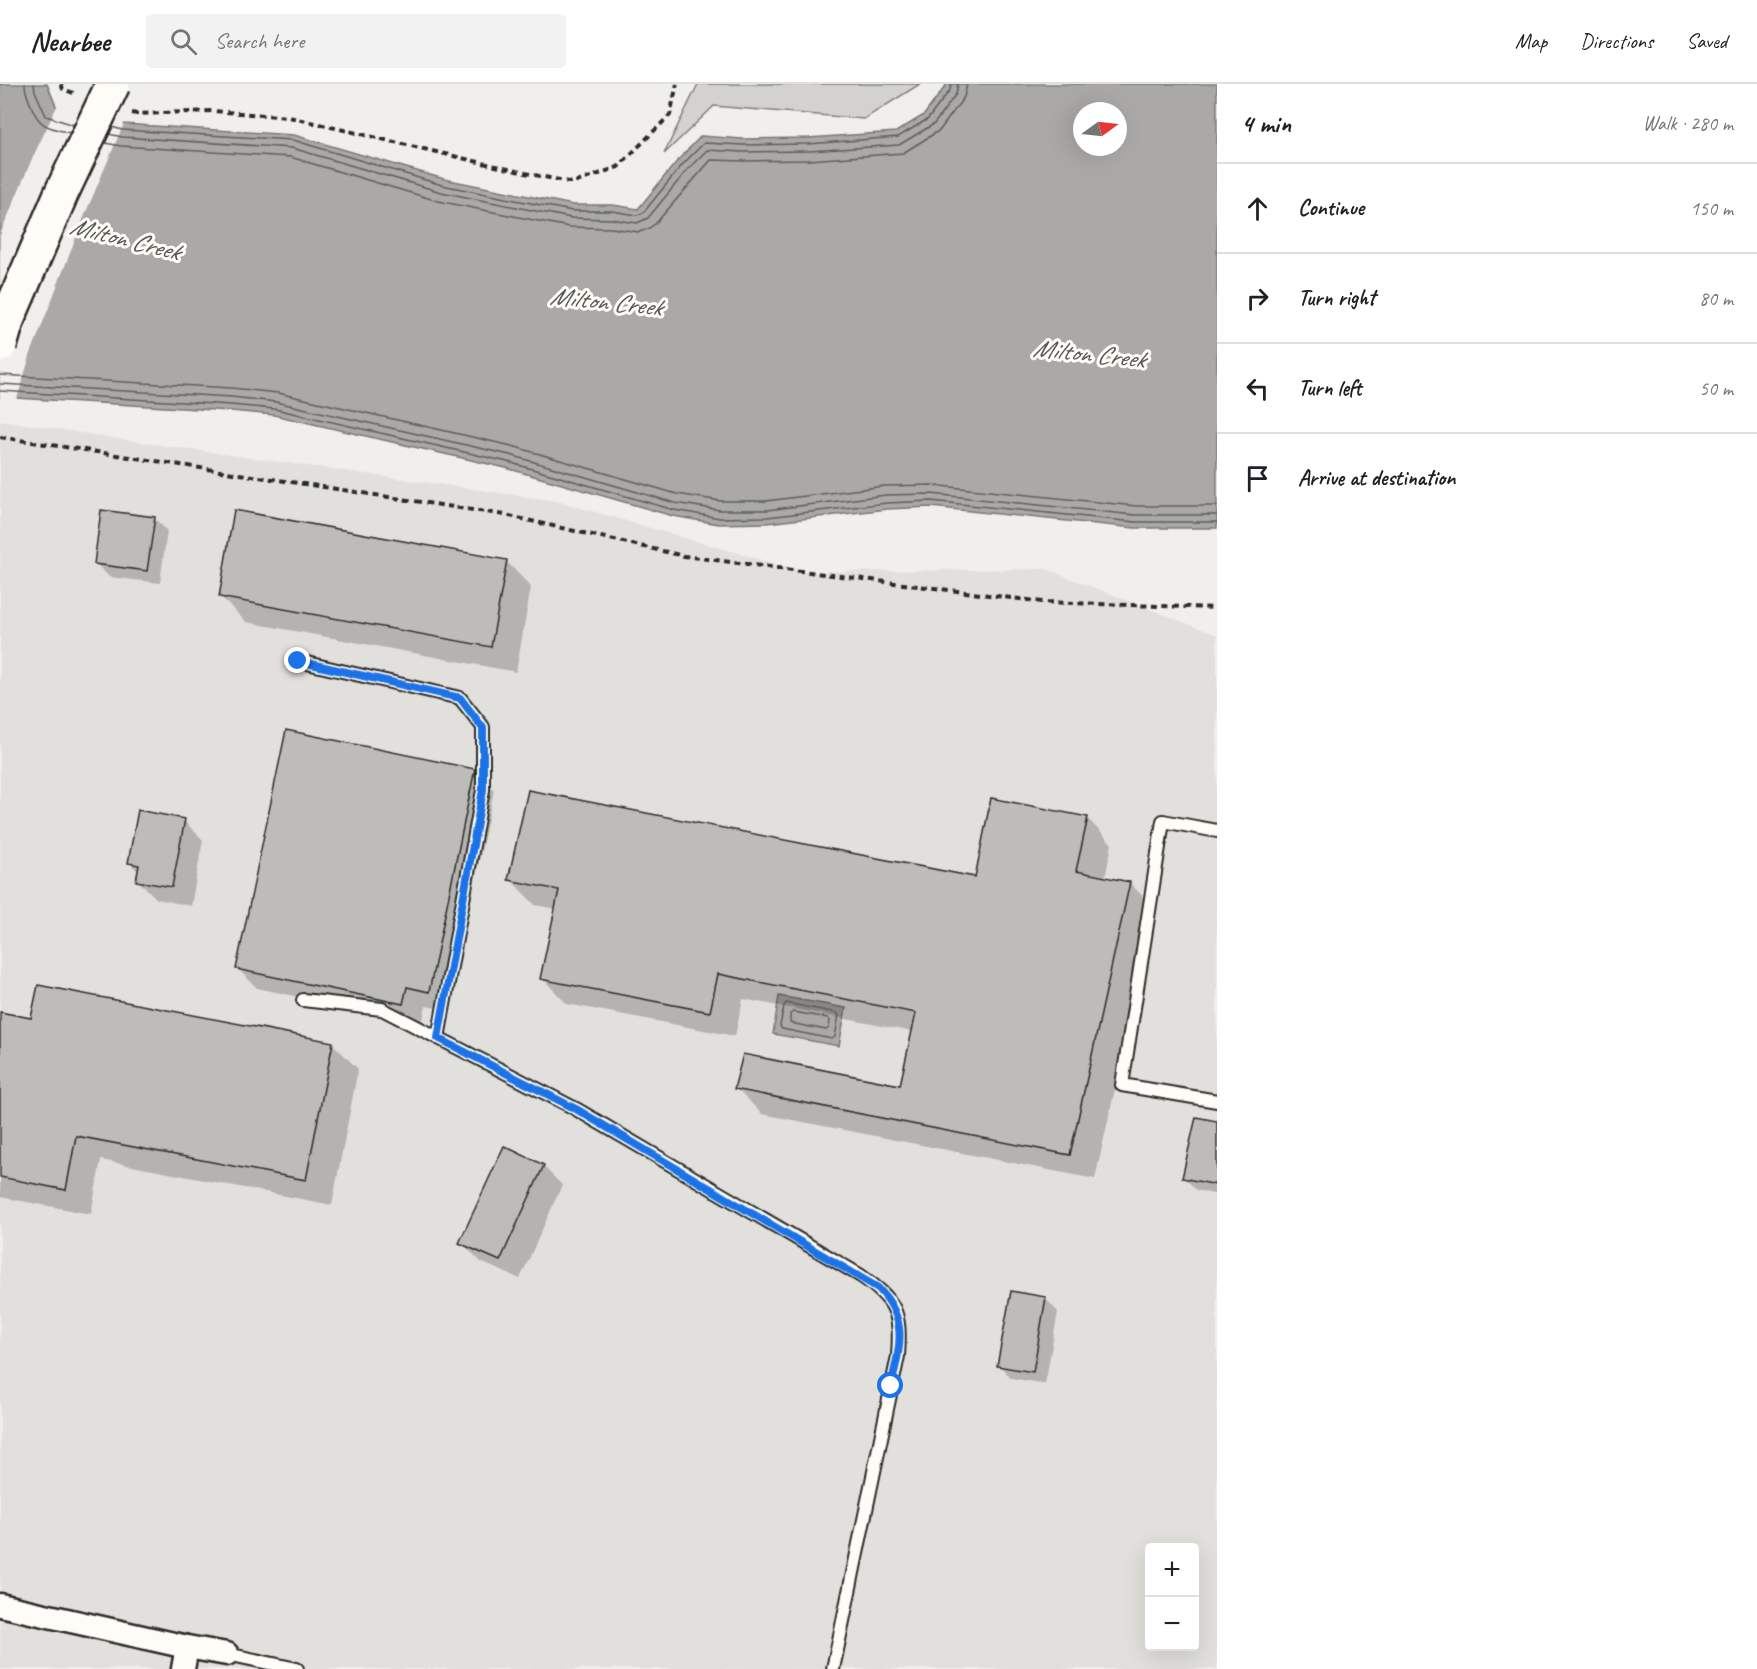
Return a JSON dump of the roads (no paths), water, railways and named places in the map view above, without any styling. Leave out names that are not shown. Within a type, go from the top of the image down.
[{"type":"main road","points":[[0,345],[8,318],[57,204],[108,97]]},
{"type":"street","points":[[0,1605],[185,1658],[227,1654]]},
{"type":"lane","points":[[298,661],[460,698],[483,728],[483,790],[438,1038]]},
{"type":"lane","points":[[1217,831],[1163,821],[1122,1085],[1217,1101]]},
{"type":"lane","points":[[303,1000],[382,1009],[576,1109],[861,1276],[891,1301],[896,1310],[900,1329],[898,1356],[833,1669]]},
{"type":"lane","points":[[227,1654],[297,1669]]},
{"type":"water","name":"Milton Creek","points":[[0,84],[47,84],[56,106],[123,124],[294,135],[444,179],[573,205],[613,205],[638,209],[701,136],[743,139],[808,138],[896,132],[924,115],[947,84],[1217,84],[1217,528],[1135,528],[931,507],[887,509],[767,523],[719,524],[673,516],[506,468],[274,415],[0,397]]},
{"type":"water","points":[[779,996],[846,1008],[839,1046],[773,1034]]}]
